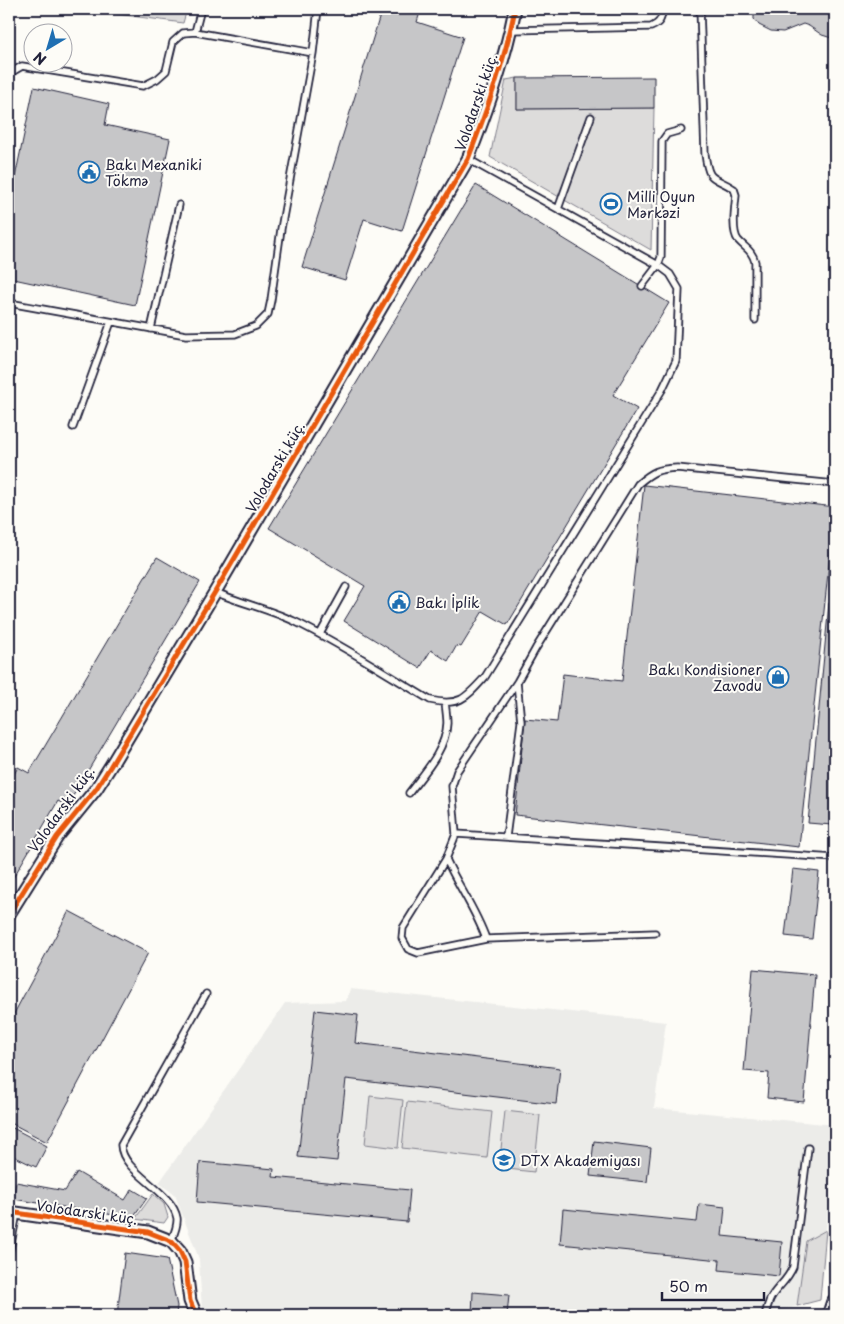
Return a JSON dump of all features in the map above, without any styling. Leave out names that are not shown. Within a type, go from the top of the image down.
[{"type":"main road","points":[[831,1315],[835,1303]]},
{"type":"street","name":"Volodarski küç.","points":[[9,914],[57,837],[100,782],[215,592],[468,159],[482,122],[511,30],[515,9]]},
{"type":"street","name":"Volodarski küç.","points":[[13,1213],[148,1232],[171,1241]]},
{"type":"street","points":[[171,1241],[180,1251],[185,1262],[190,1301],[196,1315]]},
{"type":"lane","points":[[195,32],[201,9]]},
{"type":"lane","points":[[9,303],[186,335],[235,334],[256,326],[268,314],[281,229],[313,54],[318,9]]},
{"type":"lane","points":[[511,30],[650,27],[658,23],[662,17],[662,9]]},
{"type":"lane","points":[[700,9],[707,172],[712,177],[734,189],[736,195],[734,233],[739,241],[750,251],[755,262],[755,320]]},
{"type":"lane","points":[[9,75],[10,72],[22,66],[143,86],[158,79],[166,72],[173,42],[182,33],[195,32],[313,54]]},
{"type":"lane","points":[[558,209],[591,117]]},
{"type":"lane","points":[[642,286],[658,265],[662,251],[662,141],[667,134],[681,130]]},
{"type":"lane","points":[[215,592],[234,600],[259,606],[320,634],[430,700],[445,703],[460,700],[472,691],[485,677],[670,375],[676,361],[679,289],[670,274],[658,265],[468,159]]},
{"type":"lane","points":[[151,329],[179,205]]},
{"type":"lane","points":[[73,427],[111,322]]},
{"type":"lane","points":[[655,933],[486,939],[418,953],[408,949],[402,938],[403,928],[446,859],[456,834],[452,786],[457,771],[517,682],[536,648],[638,484],[658,469],[677,468],[835,484]]},
{"type":"lane","points":[[320,634],[346,587]]},
{"type":"lane","points":[[506,837],[521,722],[517,682]]},
{"type":"lane","points":[[409,793],[436,757],[444,738],[447,724],[445,703]]},
{"type":"lane","points":[[456,834],[835,858]]},
{"type":"lane","points":[[446,859],[456,882],[472,906],[486,939]]},
{"type":"lane","points":[[171,1241],[177,1219],[174,1208],[154,1186],[126,1161],[121,1152],[121,1145],[206,994]]},
{"type":"lane","points":[[765,1315],[772,1295],[789,1277],[793,1267],[808,1148]]},
{"type":"lane","points":[[9,1254],[13,1213]]},
{"type":"shaded area","points":[[118,9],[187,9],[183,23],[117,14]]},
{"type":"shaded area","name":"Milli Oyun Mərkəzi","points":[[517,78],[517,109],[654,108],[651,250],[490,157],[506,80]]},
{"type":"shaded area","name":"DTX Akademiyası","points":[[350,989],[666,1022],[654,1108],[835,1125],[826,1230],[806,1241],[797,1306],[778,1312],[778,1315],[238,1315],[202,1311],[199,1259],[175,1195],[159,1183],[285,1003],[346,1001]]},
{"type":"shaded area","points":[[370,1096],[403,1100],[398,1148],[365,1144]]},
{"type":"shaded area","points":[[407,1102],[492,1112],[487,1158],[402,1148]]},
{"type":"shaded area","points":[[505,1111],[540,1115],[534,1172],[499,1168]]},
{"type":"shaded area","points":[[153,1194],[164,1204],[168,1217],[164,1223],[135,1219]]},
{"type":"shaded area","points":[[826,1230],[820,1300],[797,1306],[806,1241]]},
{"type":"building","points":[[382,9],[421,9],[417,22],[463,37],[402,231],[364,219],[345,280],[302,267]]},
{"type":"building","points":[[754,9],[835,9],[835,39],[822,35],[803,24],[783,32],[771,31],[759,25],[754,19]]},
{"type":"building","points":[[654,77],[654,108],[517,109],[517,78]]},
{"type":"building","name":"Bakı Mexaniki Tökmə","points":[[34,87],[109,104],[105,125],[170,139],[135,305],[9,278],[9,206]]},
{"type":"building","name":"Bakı İplik","points":[[476,185],[669,303],[613,395],[637,409],[507,625],[483,611],[461,647],[457,645],[448,661],[431,650],[420,668],[344,621],[365,586],[269,528]]},
{"type":"building","points":[[644,485],[835,507],[799,847],[515,815],[525,719],[557,722],[563,674],[622,681]]},
{"type":"building","points":[[157,557],[200,582],[67,806],[58,801],[9,885],[9,783],[18,767],[29,773]]},
{"type":"building","points":[[829,603],[835,603],[835,789],[832,825],[808,823]]},
{"type":"building","points":[[793,869],[819,872],[812,939],[785,936]]},
{"type":"building","points":[[69,911],[148,953],[47,1142],[9,1122],[9,1023]]},
{"type":"building","points":[[753,969],[815,975],[804,1102],[767,1098],[769,1073],[744,1071]]},
{"type":"building","points":[[315,1010],[358,1015],[355,1043],[560,1068],[556,1104],[346,1079],[337,1161],[298,1157]]},
{"type":"building","points":[[9,1126],[47,1146],[36,1167],[9,1154]]},
{"type":"building","points":[[594,1141],[651,1148],[647,1182],[590,1176]]},
{"type":"building","points":[[200,1162],[274,1169],[273,1177],[410,1190],[407,1222],[197,1202]]},
{"type":"building","points":[[77,1172],[125,1200],[132,1189],[147,1198],[133,1218],[13,1199],[16,1182],[65,1191]]},
{"type":"building","points":[[699,1204],[725,1207],[722,1236],[782,1242],[779,1276],[719,1270],[720,1260],[560,1244],[563,1209],[697,1222]]},
{"type":"building","points":[[125,1253],[167,1259],[177,1306],[176,1315],[117,1315]]},
{"type":"building","points":[[473,1292],[509,1295],[507,1315],[472,1315]]},
{"type":"cycle path","points":[[9,914],[57,837],[96,789],[110,767],[215,592],[468,159],[495,85],[515,9]]},
{"type":"cycle path","points":[[9,1212],[148,1232],[171,1241],[180,1251],[185,1262],[190,1301],[196,1315]]},
{"type":"place","name":"Bakı Mexaniki Tökmə","points":[[89,172]]},
{"type":"place","name":"Milli Oyun Mərkəzi","points":[[611,204]]},
{"type":"place","name":"Bakı İplik","points":[[399,602]]},
{"type":"place","name":"Bakı Kondisioner Zavodu","points":[[778,677]]},
{"type":"place","name":"DTX Akademiyası","points":[[504,1160]]}]
